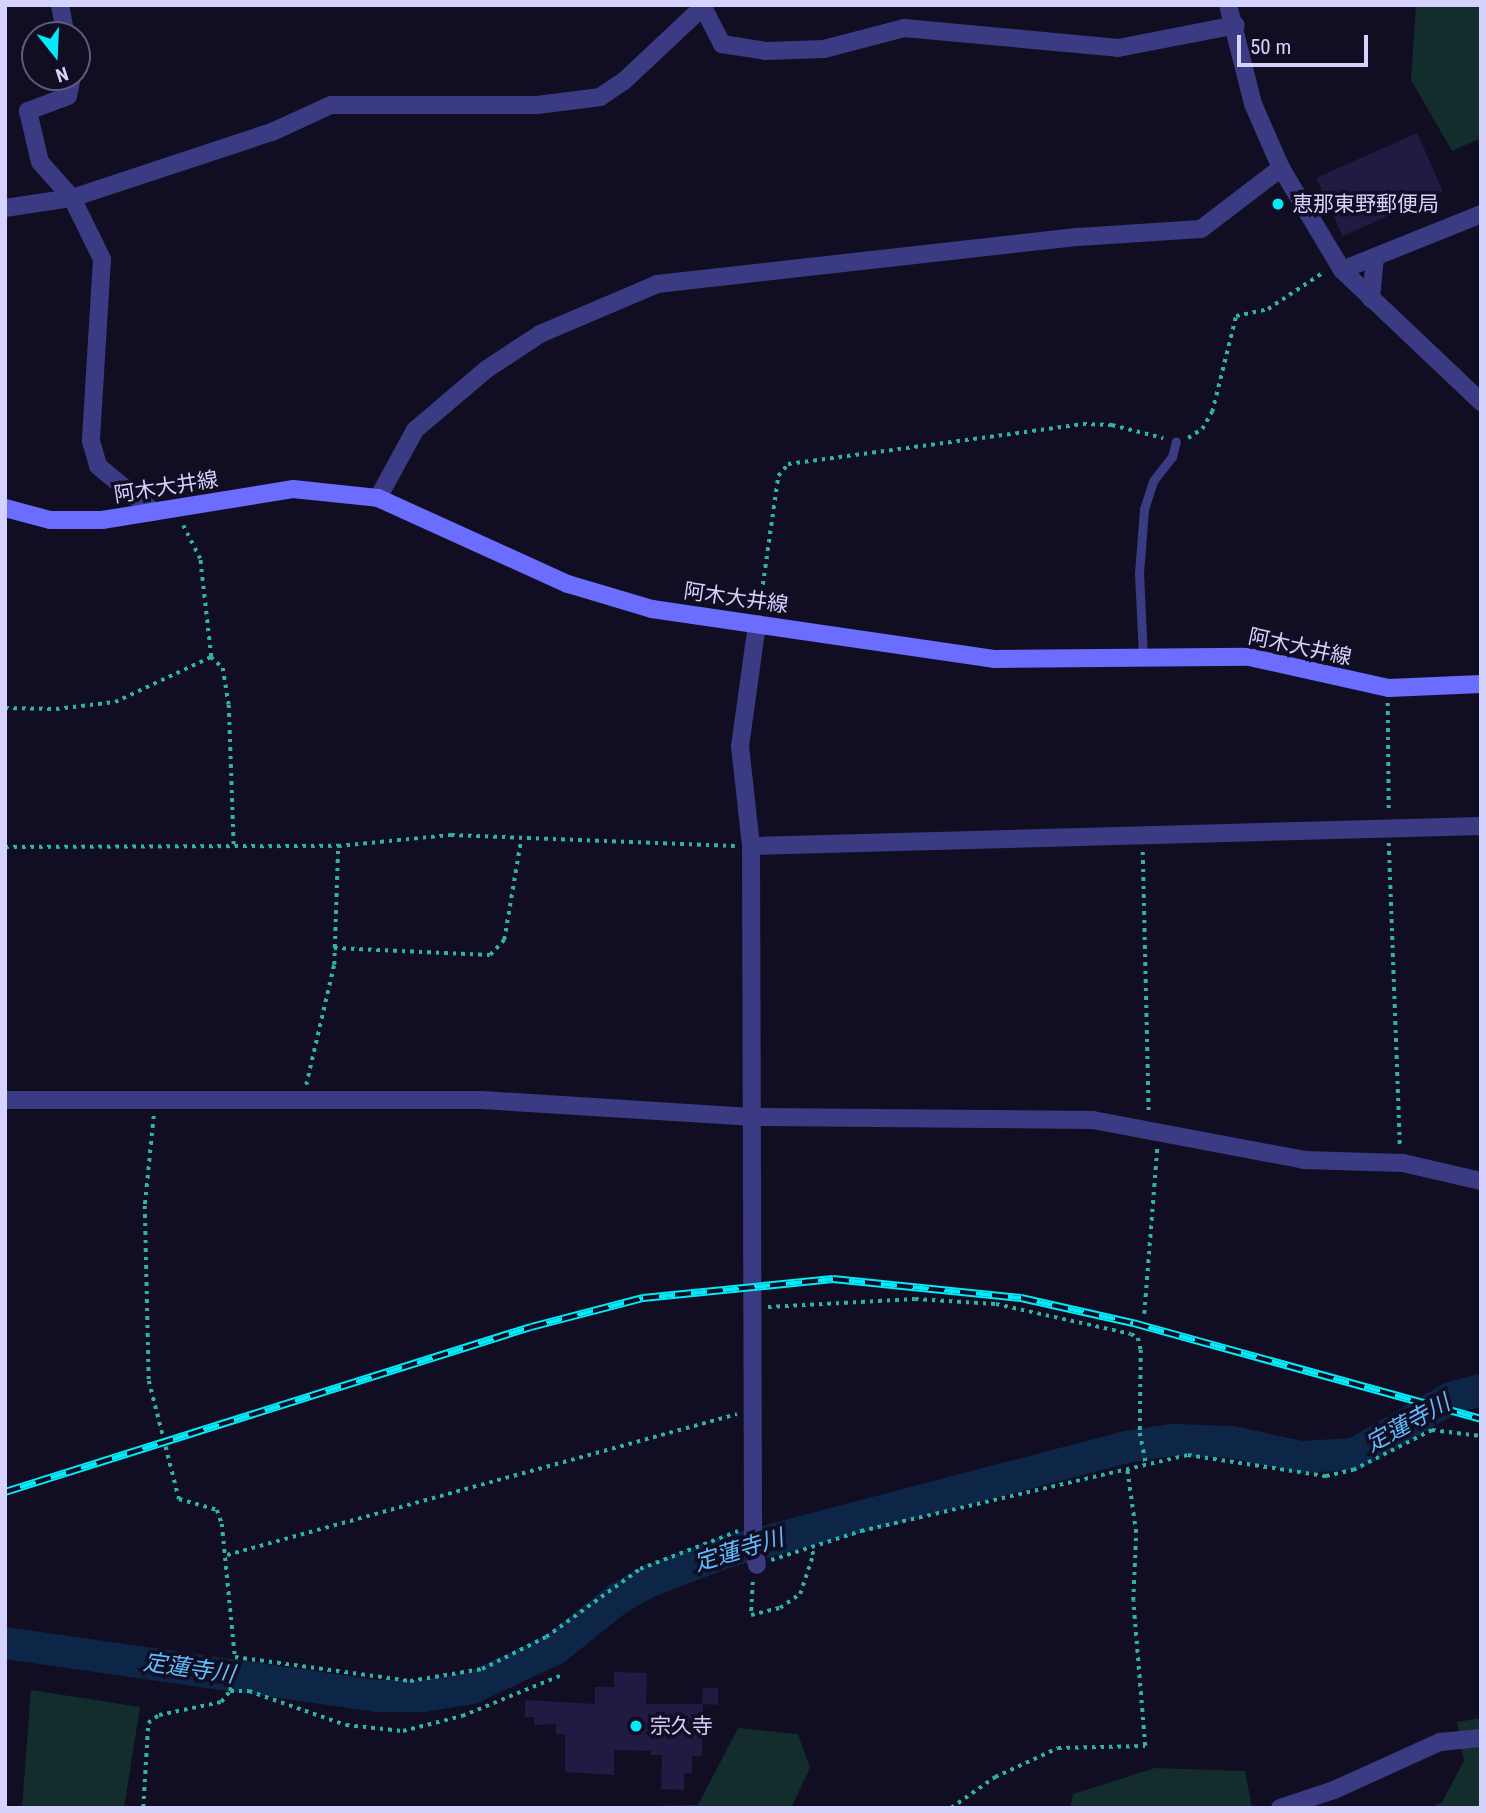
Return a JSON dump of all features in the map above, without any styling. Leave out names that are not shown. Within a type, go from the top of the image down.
[{"type":"main road","name":"阿木大井線","points":[[5,508],[50,520],[102,520],[293,489],[378,498],[588,591],[652,609],[995,659],[1249,657],[1389,688],[1481,684]]},
{"type":"street","points":[[1228,5],[1236,25],[1253,104],[1280,168],[1340,266],[1371,299],[1481,402]]},
{"type":"street","points":[[5,208],[72,198],[272,132],[331,105],[537,105],[600,97],[624,81],[704,6],[722,44],[766,51],[824,49],[904,29],[1118,48],[1236,25]]},
{"type":"street","points":[[69,91],[68,96],[28,111],[40,162],[72,198],[102,259],[91,441],[98,466],[155,512]]},
{"type":"street","points":[[378,498],[415,429],[487,369],[540,334],[657,284],[1078,237],[1201,229],[1280,168]]},
{"type":"street","points":[[1340,266],[1376,257],[1481,214]]},
{"type":"street","points":[[1371,299],[1376,257]]},
{"type":"street","points":[[757,624],[740,746],[751,846],[754,1117],[753,1530],[757,1565]]},
{"type":"street","points":[[751,846],[1389,830],[1481,825]]},
{"type":"street","points":[[5,1100],[482,1100],[754,1117],[1093,1120],[1304,1160],[1400,1163],[1481,1181]]},
{"type":"street","points":[[1280,1808],[1334,1790],[1440,1742],[1481,1738]]},
{"type":"lane","points":[[1143,657],[1139,573],[1144,509],[1153,481],[1172,457],[1176,441]]},
{"type":"path","points":[[757,624],[778,476],[789,464],[1083,424],[1112,425],[1176,441],[1202,429],[1212,412],[1236,316],[1286,300],[1340,266]]},
{"type":"path","points":[[174,509],[200,559],[211,657],[223,668],[229,705],[234,847]]},
{"type":"path","points":[[5,708],[56,709],[115,702],[211,657]]},
{"type":"path","points":[[1389,688],[1389,830],[1400,1163]]},
{"type":"path","points":[[5,847],[338,846],[451,835],[521,840],[751,846]]},
{"type":"path","points":[[1143,836],[1154,1131],[1144,1314]]},
{"type":"path","points":[[334,948],[490,955],[504,940],[521,840]]},
{"type":"path","points":[[305,1098],[306,1073],[334,948],[338,846]]},
{"type":"path","points":[[143,1808],[148,1723],[171,1711],[220,1702],[230,1691],[234,1657],[227,1555],[217,1510],[180,1499],[149,1381],[145,1206],[156,1100]]},
{"type":"path","points":[[752,1308],[915,1299],[996,1304],[1131,1334],[1138,1338],[1142,1350],[1140,1433],[1146,1464]]},
{"type":"path","points":[[227,1555],[752,1410]]},
{"type":"path","points":[[811,1547],[813,1555],[800,1594],[780,1608],[751,1615],[757,1565],[811,1547],[1093,1474],[1127,1470],[1188,1455],[1326,1476],[1353,1470],[1432,1430],[1481,1436]]},
{"type":"path","points":[[951,1808],[995,1777],[1058,1748],[1145,1746],[1133,1601],[1136,1533],[1127,1470]]},
{"type":"path","points":[[234,1657],[410,1681],[482,1669],[546,1637],[640,1569],[753,1530]]},
{"type":"path","points":[[230,1691],[249,1691],[346,1725],[403,1731],[462,1716],[562,1675]]},
{"type":"green space","points":[[1416,5],[1481,5],[1481,138],[1452,151],[1411,80]]},
{"type":"green space","points":[[31,1690],[140,1707],[124,1808],[22,1808]]},
{"type":"green space","points":[[1481,1718],[1481,1808],[1430,1808],[1442,1802],[1464,1761],[1457,1722]]},
{"type":"green space","points":[[738,1728],[798,1734],[810,1768],[791,1808],[565,1808],[698,1805]]},
{"type":"green space","points":[[1155,1768],[1245,1771],[1252,1808],[1070,1808],[1073,1794]]},
{"type":"building","points":[[1417,133],[1443,191],[1343,236],[1317,178]]},
{"type":"building","points":[[614,1672],[647,1673],[646,1704],[702,1704],[703,1688],[718,1688],[718,1705],[703,1704],[702,1756],[692,1756],[692,1773],[684,1773],[684,1790],[661,1789],[662,1755],[651,1755],[651,1751],[614,1750],[614,1775],[565,1772],[565,1734],[556,1734],[556,1724],[534,1725],[534,1717],[525,1717],[525,1700],[595,1704],[595,1687],[614,1687]]},
{"type":"waterway","name":"定蓮寺川","points":[[5,1643],[377,1696],[423,1696],[472,1688],[555,1649],[619,1598],[650,1581],[726,1552],[1126,1447],[1172,1440],[1232,1442],[1301,1457],[1354,1454],[1451,1398],[1481,1390]]},
{"type":"railway","points":[[5,1492],[531,1327],[643,1298],[833,1279],[1021,1298],[1133,1323],[1481,1419]]},
{"type":"place","name":"恵那東野郵便局","points":[[1278,204]]},
{"type":"place","name":"宗久寺","points":[[636,1726]]}]
